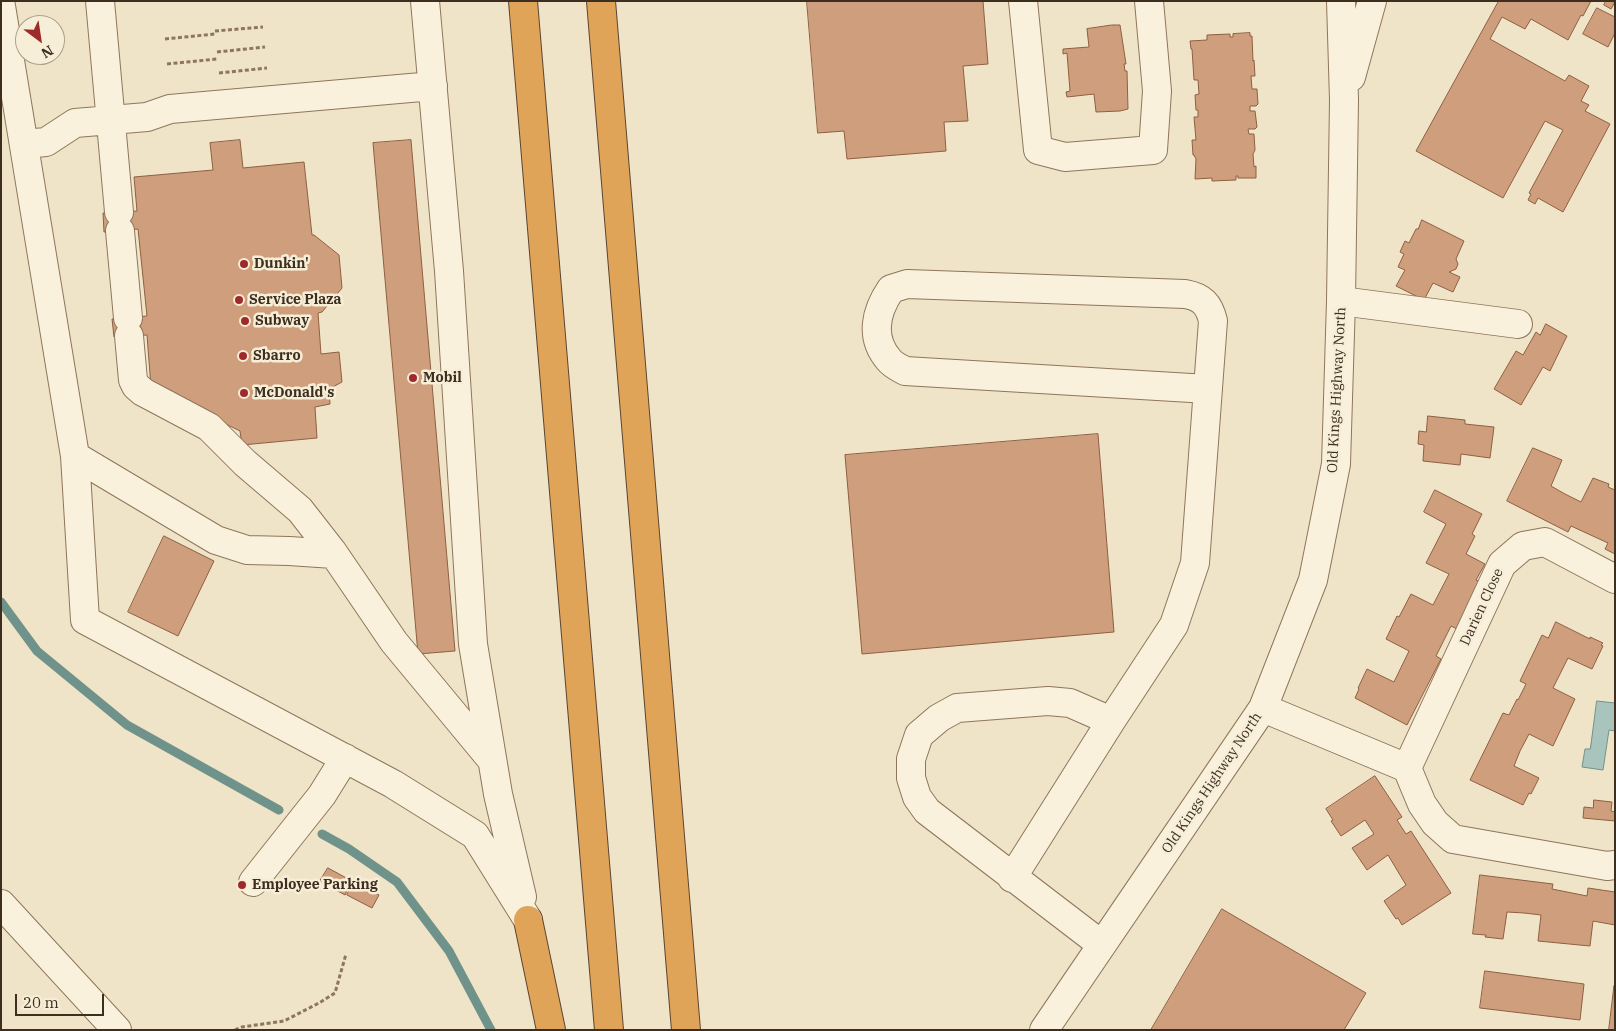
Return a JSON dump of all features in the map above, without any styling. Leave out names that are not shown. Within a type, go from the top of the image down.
[{"type":"highway","points":[[523,1],[609,1030]]},
{"type":"highway","points":[[601,1],[686,1030]]},
{"type":"highway","points":[[528,920],[551,1030]]},
{"type":"street","points":[[100,1],[133,380],[136,386],[149,396],[209,427],[245,463],[300,510],[334,554],[394,642],[492,760]]},
{"type":"street","points":[[425,1],[449,271],[473,644],[498,794],[528,920]]},
{"type":"street","points":[[1023,1],[1038,150],[1065,157],[1153,150],[1157,91],[1149,1]]},
{"type":"street","name":"Old Kings Highway North","points":[[1047,1029],[1263,708],[1313,580],[1336,464],[1344,100],[1341,1]]},
{"type":"street","points":[[1344,100],[1372,1]]},
{"type":"street","points":[[1,6],[75,456],[85,620],[393,784],[475,836],[528,920]]},
{"type":"street","points":[[24,144],[46,142],[75,123],[146,117],[170,109],[433,86]]},
{"type":"street","points":[[1012,878],[1174,625],[1195,563],[1208,389],[1213,321],[1210,309],[1204,300],[1190,294],[907,284],[891,289],[883,301],[875,322],[879,344],[889,361],[904,371],[1208,389]]},
{"type":"street","points":[[1341,301],[1518,324]]},
{"type":"street","points":[[75,456],[216,540],[247,550],[334,554]]},
{"type":"street","name":"Darien Close","points":[[1407,768],[1502,564],[1523,546],[1545,542],[1615,579]]},
{"type":"street","points":[[1102,945],[1012,878],[928,811],[917,797],[911,778],[911,759],[919,735],[939,718],[957,708],[1048,701],[1070,703],[1111,721]]},
{"type":"street","points":[[1263,708],[1407,768],[1422,804],[1435,823],[1453,839],[1607,866],[1615,865]]},
{"type":"street","points":[[253,882],[322,795],[345,758]]},
{"type":"street","points":[[1,904],[117,1030]]},
{"type":"path","points":[[165,39],[263,26]]},
{"type":"path","points":[[217,52],[265,47]]},
{"type":"path","points":[[167,64],[217,58]]},
{"type":"path","points":[[219,73],[267,68]]},
{"type":"path","points":[[236,1030],[242,1027],[284,1020],[334,993],[346,954]]},
{"type":"water","points":[[1597,701],[1615,703],[1615,731],[1609,730],[1603,770],[1582,767],[1585,749],[1590,749]]},
{"type":"building","points":[[807,1],[983,1],[988,64],[963,66],[968,121],[944,122],[946,151],[847,159],[844,131],[818,133]]},
{"type":"building","points":[[1497,1],[1591,1],[1583,16],[1581,15],[1568,40],[1531,19],[1525,29],[1502,17],[1490,39],[1565,81],[1569,75],[1589,86],[1581,101],[1589,105],[1585,111],[1610,124],[1563,212],[1538,198],[1535,204],[1528,200],[1531,194],[1529,193],[1563,130],[1545,121],[1503,198],[1416,151]]},
{"type":"building","points":[[1606,1],[1615,2],[1611,9],[1604,5]]},
{"type":"building","points":[[1597,8],[1615,17],[1615,33],[1608,47],[1583,34]]},
{"type":"building","points":[[1120,25],[1126,64],[1124,64],[1125,71],[1127,71],[1128,109],[1096,112],[1094,94],[1067,97],[1066,92],[1070,91],[1067,53],[1063,54],[1063,49],[1089,47],[1087,29]]},
{"type":"building","points":[[1250,33],[1250,36],[1252,36],[1255,76],[1251,76],[1252,89],[1257,89],[1258,104],[1250,106],[1250,111],[1255,111],[1257,127],[1255,129],[1248,129],[1249,134],[1254,134],[1255,150],[1253,154],[1256,178],[1238,178],[1236,176],[1236,180],[1212,181],[1212,178],[1195,179],[1196,159],[1193,155],[1192,140],[1196,140],[1194,117],[1198,117],[1198,110],[1196,110],[1195,95],[1199,94],[1198,80],[1194,80],[1190,41],[1207,40],[1207,35],[1230,34],[1230,37],[1233,37],[1233,34]]},
{"type":"building","name":"Service Plaza","points":[[240,140],[243,168],[304,162],[312,235],[339,255],[342,288],[322,312],[318,313],[321,354],[339,352],[342,382],[329,389],[330,404],[315,407],[317,438],[242,445],[240,431],[151,387],[147,335],[114,337],[112,319],[147,316],[138,229],[104,232],[103,213],[137,211],[134,177],[213,170],[210,143]]},
{"type":"building","points":[[411,140],[455,651],[418,654],[373,143]]},
{"type":"building","points":[[1422,220],[1464,241],[1456,259],[1458,264],[1456,269],[1449,272],[1460,277],[1453,292],[1433,283],[1424,300],[1396,286],[1405,270],[1398,267],[1404,254],[1400,252],[1405,241],[1409,243]]},
{"type":"building","points":[[1546,324],[1567,336],[1550,371],[1543,367],[1521,405],[1494,389],[1516,351],[1523,355],[1536,332],[1540,335]]},
{"type":"building","points":[[1428,416],[1465,420],[1465,424],[1494,427],[1490,458],[1461,454],[1460,465],[1423,461],[1424,445],[1418,444],[1419,431],[1426,432]]},
{"type":"building","points":[[1098,434],[1114,632],[862,654],[845,455]]},
{"type":"building","points":[[1533,448],[1562,460],[1551,486],[1565,494],[1581,502],[1593,478],[1609,484],[1608,487],[1615,490],[1615,554],[1605,549],[1608,543],[1571,526],[1568,532],[1507,501]]},
{"type":"building","points":[[1435,490],[1482,514],[1472,534],[1475,536],[1466,554],[1485,564],[1476,580],[1481,582],[1457,629],[1451,626],[1436,656],[1441,659],[1407,725],[1355,698],[1367,669],[1394,682],[1409,651],[1386,639],[1397,616],[1399,617],[1411,594],[1433,605],[1449,574],[1426,563],[1446,524],[1424,512]]},
{"type":"building","points":[[164,536],[214,561],[178,636],[128,612]]},
{"type":"building","points":[[1556,622],[1590,639],[1590,637],[1603,643],[1601,645],[1603,646],[1592,669],[1568,658],[1553,688],[1575,699],[1553,746],[1529,734],[1520,751],[1514,766],[1539,778],[1523,805],[1470,780],[1503,713],[1509,715],[1526,684],[1520,681],[1542,635],[1548,638]]},
{"type":"building","points":[[1375,776],[1402,817],[1397,820],[1406,834],[1411,831],[1451,893],[1402,925],[1384,901],[1406,885],[1388,855],[1367,870],[1352,848],[1374,834],[1365,820],[1341,836],[1326,809]]},
{"type":"building","points":[[1594,800],[1612,802],[1611,811],[1615,812],[1615,821],[1583,818],[1584,807],[1593,808]]},
{"type":"building","points":[[328,868],[352,881],[345,895],[320,881]]},
{"type":"building","points":[[1480,875],[1553,884],[1552,889],[1587,896],[1588,888],[1615,892],[1615,925],[1593,921],[1590,946],[1538,941],[1541,915],[1507,912],[1503,939],[1473,934]]},
{"type":"building","points":[[354,882],[379,895],[372,908],[347,895]]},
{"type":"building","points":[[1222,909],[1366,993],[1344,1030],[1151,1030]]},
{"type":"building","points":[[1485,971],[1584,984],[1580,1020],[1480,1008]]},
{"type":"building","points":[[1614,986],[1615,1030],[1609,1030]]},
{"type":"waterway","points":[[1,602],[37,651],[127,725],[279,810]]},
{"type":"waterway","points":[[322,834],[349,849],[397,882],[449,951],[491,1030]]},
{"type":"place","name":"Dunkin'","points":[[244,264]]},
{"type":"place","name":"Service Plaza","points":[[239,300]]},
{"type":"place","name":"Subway","points":[[245,321]]},
{"type":"place","name":"Sbarro","points":[[243,356]]},
{"type":"place","name":"Mobil","points":[[413,378]]},
{"type":"place","name":"McDonald's","points":[[244,393]]},
{"type":"place","name":"Employee Parking","points":[[242,885]]}]
